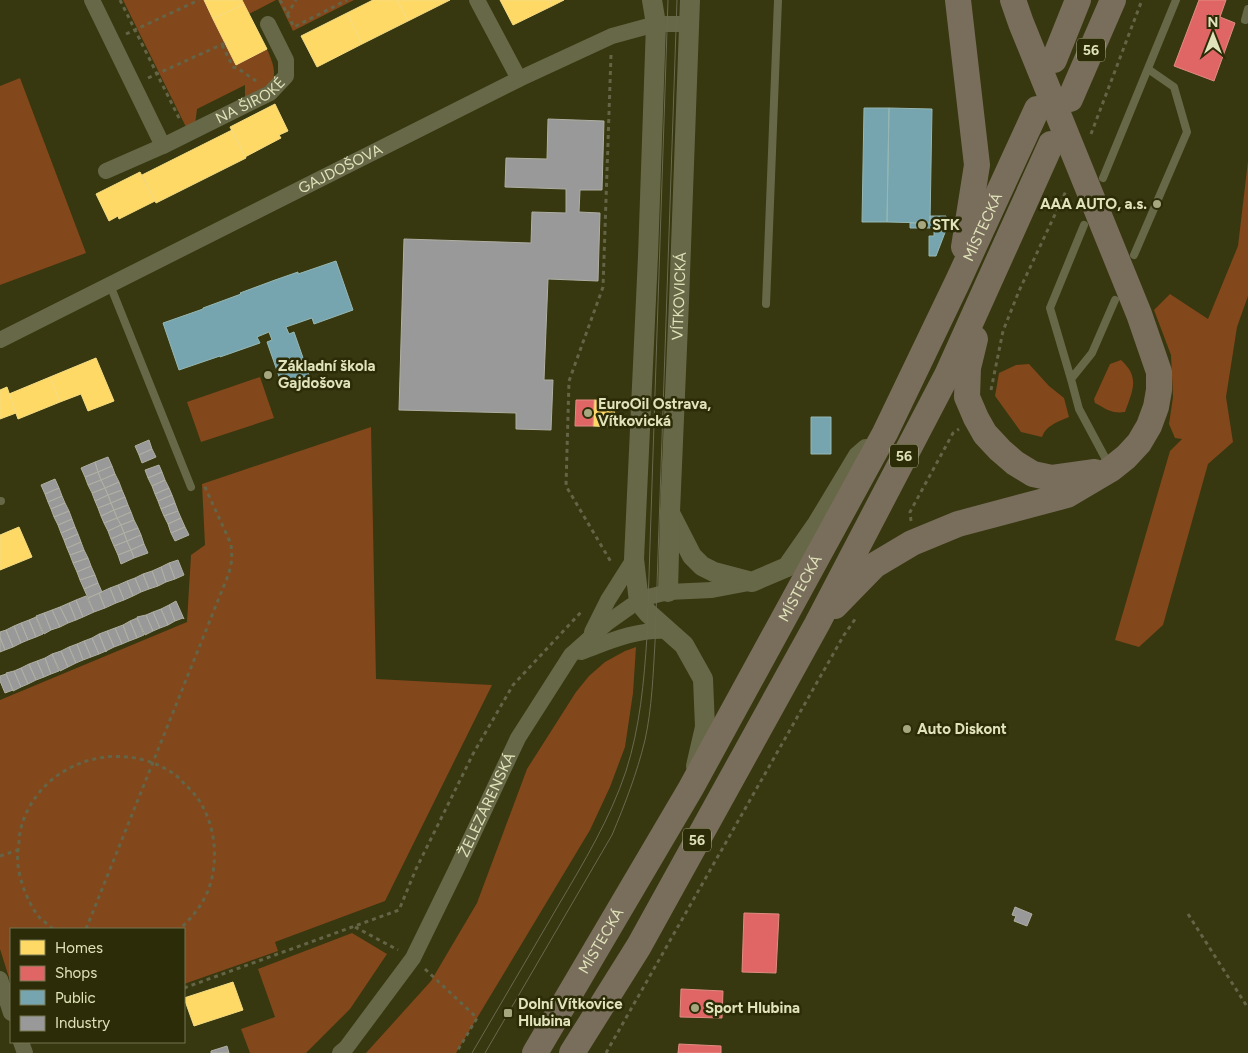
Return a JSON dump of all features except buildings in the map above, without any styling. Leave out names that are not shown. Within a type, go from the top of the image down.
[{"type":"highway","points":[[958,0],[977,165],[958,281]]},
{"type":"highway","name":"56","points":[[1054,60],[1078,0]]},
{"type":"highway","name":"56","points":[[1070,99],[1113,0]]},
{"type":"highway","points":[[817,624],[875,565],[912,543],[958,524],[1067,495],[1111,469],[1139,443],[1149,426],[1156,407],[1159,390],[1158,372],[1139,314],[1017,11]]},
{"type":"highway","name":"MÍSTECKÁ","points":[[535,1053],[691,788],[885,433],[958,281],[1037,109]]},
{"type":"highway","name":"MÍSTECKÁ","points":[[572,1053],[639,946],[817,624],[947,375],[1051,144]]},
{"type":"highway","points":[[988,286],[968,368],[968,397],[985,434],[1010,459],[1033,474],[1052,478],[1111,469]]},
{"type":"street","points":[[92,0],[163,146]]},
{"type":"street","points":[[478,0],[519,79]]},
{"type":"street","points":[[652,0],[656,24],[648,256],[634,559],[639,602],[648,614],[684,645],[703,679],[705,727],[691,788]]},
{"type":"street","name":"VÍTKOVICKÁ","points":[[668,592],[690,0]]},
{"type":"street","name":"NA ŠIROKÉ","points":[[106,172],[270,93],[286,76],[286,60],[268,24]]},
{"type":"street","name":"GAJDOŠOVA","points":[[0,340],[519,79],[612,36],[656,24],[689,24]]},
{"type":"street","points":[[670,512],[692,556],[702,566],[714,572],[752,582],[787,567],[817,524],[858,456],[885,433]]},
{"type":"street","points":[[587,641],[608,600],[634,559]]},
{"type":"street","name":"ŽELEZÁRENSKÁ","points":[[340,1053],[346,1048],[413,958],[518,738],[571,656],[607,623],[631,606],[657,594],[712,590],[752,582]]},
{"type":"street","points":[[571,656],[630,634],[656,630],[666,631]]},
{"type":"street","points":[[0,979],[10,1009]]},
{"type":"lane","points":[[766,304],[778,0]]},
{"type":"lane","points":[[1103,178],[1176,0]]},
{"type":"lane","points":[[1245,20],[1248,9]]},
{"type":"lane","points":[[1134,254],[1187,132],[1174,87],[1148,69]]},
{"type":"lane","points":[[1084,225],[1050,308],[1079,409],[1111,469]]},
{"type":"lane","points":[[110,285],[191,487]]},
{"type":"lane","points":[[1071,379],[1092,353],[1114,300]]},
{"type":"path","points":[[120,0],[187,134]]},
{"type":"path","points":[[112,41],[200,0]]},
{"type":"path","points":[[280,0],[294,27],[347,0]]},
{"type":"path","points":[[288,14],[296,0]]},
{"type":"path","points":[[1088,142],[1142,0]]},
{"type":"path","points":[[612,36],[603,287],[569,381],[566,486],[612,563]]},
{"type":"path","points":[[133,85],[223,44],[233,67],[256,81],[264,96]]},
{"type":"path","points":[[86,928],[227,579],[232,559],[230,544],[202,482],[191,487]]},
{"type":"path","points":[[185,988],[399,910],[416,869],[473,754],[514,685],[584,608]]},
{"type":"path","points":[[52,928],[39,917],[23,890],[17,864],[19,832],[29,806],[46,784],[66,769],[92,758],[124,756],[153,762],[175,775],[196,795],[208,816],[214,841],[214,866],[207,893],[195,914],[181,928]]},
{"type":"path","points":[[0,856],[18,850]]},
{"type":"path","points":[[1188,914],[1248,1008]]},
{"type":"path","points":[[354,927],[413,958],[476,1018],[456,1053]]},
{"type":"shaded area","points":[[123,0],[204,0],[236,65],[267,49],[274,69],[273,82],[245,98],[245,85],[197,109],[195,125],[187,129]]},
{"type":"shaded area","points":[[242,0],[276,0],[249,14]]},
{"type":"shaded area","points":[[278,0],[354,0],[293,31]]},
{"type":"shaded area","points":[[20,78],[86,253],[0,285],[0,86]]},
{"type":"shaded area","points":[[1248,161],[1248,296],[1237,327],[1226,397],[1233,442],[1208,464],[1163,625],[1139,647],[1115,640],[1170,451],[1182,439],[1175,438],[1169,424],[1173,397],[1171,355],[1154,310],[1170,294],[1208,319],[1238,246]]},
{"type":"shaded area","points":[[1121,360],[1131,372],[1133,384],[1125,412],[1116,412],[1095,403],[1094,399],[1110,364]]},
{"type":"shaded area","points":[[1029,364],[1049,386],[1064,398],[1069,417],[1049,427],[1042,437],[1021,432],[995,396],[999,373],[1016,365]]},
{"type":"shaded area","points":[[260,377],[274,418],[201,442],[187,402]]},
{"type":"shaded area","points":[[371,427],[376,679],[492,685],[385,901],[275,942],[278,951],[185,984],[185,928],[10,928],[10,981],[0,949],[0,700],[187,622],[191,555],[205,545],[202,484]]},
{"type":"shaded area","points":[[636,647],[633,693],[625,747],[610,787],[590,830],[456,1053],[366,1053],[431,981],[477,903],[527,769],[576,692],[589,676],[605,662]]},
{"type":"shaded area","points":[[352,933],[387,954],[350,1009],[306,1053],[250,1053],[241,1029],[275,1017],[258,969]]},
{"type":"tram line","points":[[472,1053],[596,840],[620,789],[631,754],[638,721],[647,636],[668,0]]},
{"type":"tram line","points":[[485,1053],[612,835],[642,752],[647,728],[652,691],[655,643],[677,0]]},
{"type":"place","name":"AAA AUTO, a.s.","points":[[1157,204]]},
{"type":"place","name":"STK","points":[[922,225]]},
{"type":"place","name":"Základní škola Gajdošova","points":[[268,375]]},
{"type":"place","name":"EuroOil Ostrava, Vítkovická","points":[[588,413]]},
{"type":"place","name":"Auto Diskont","points":[[907,729]]},
{"type":"place","name":"Sport Hlubina","points":[[695,1008]]},
{"type":"place","name":"Dolní Vítkovice Hlubina","points":[[508,1013]]}]
